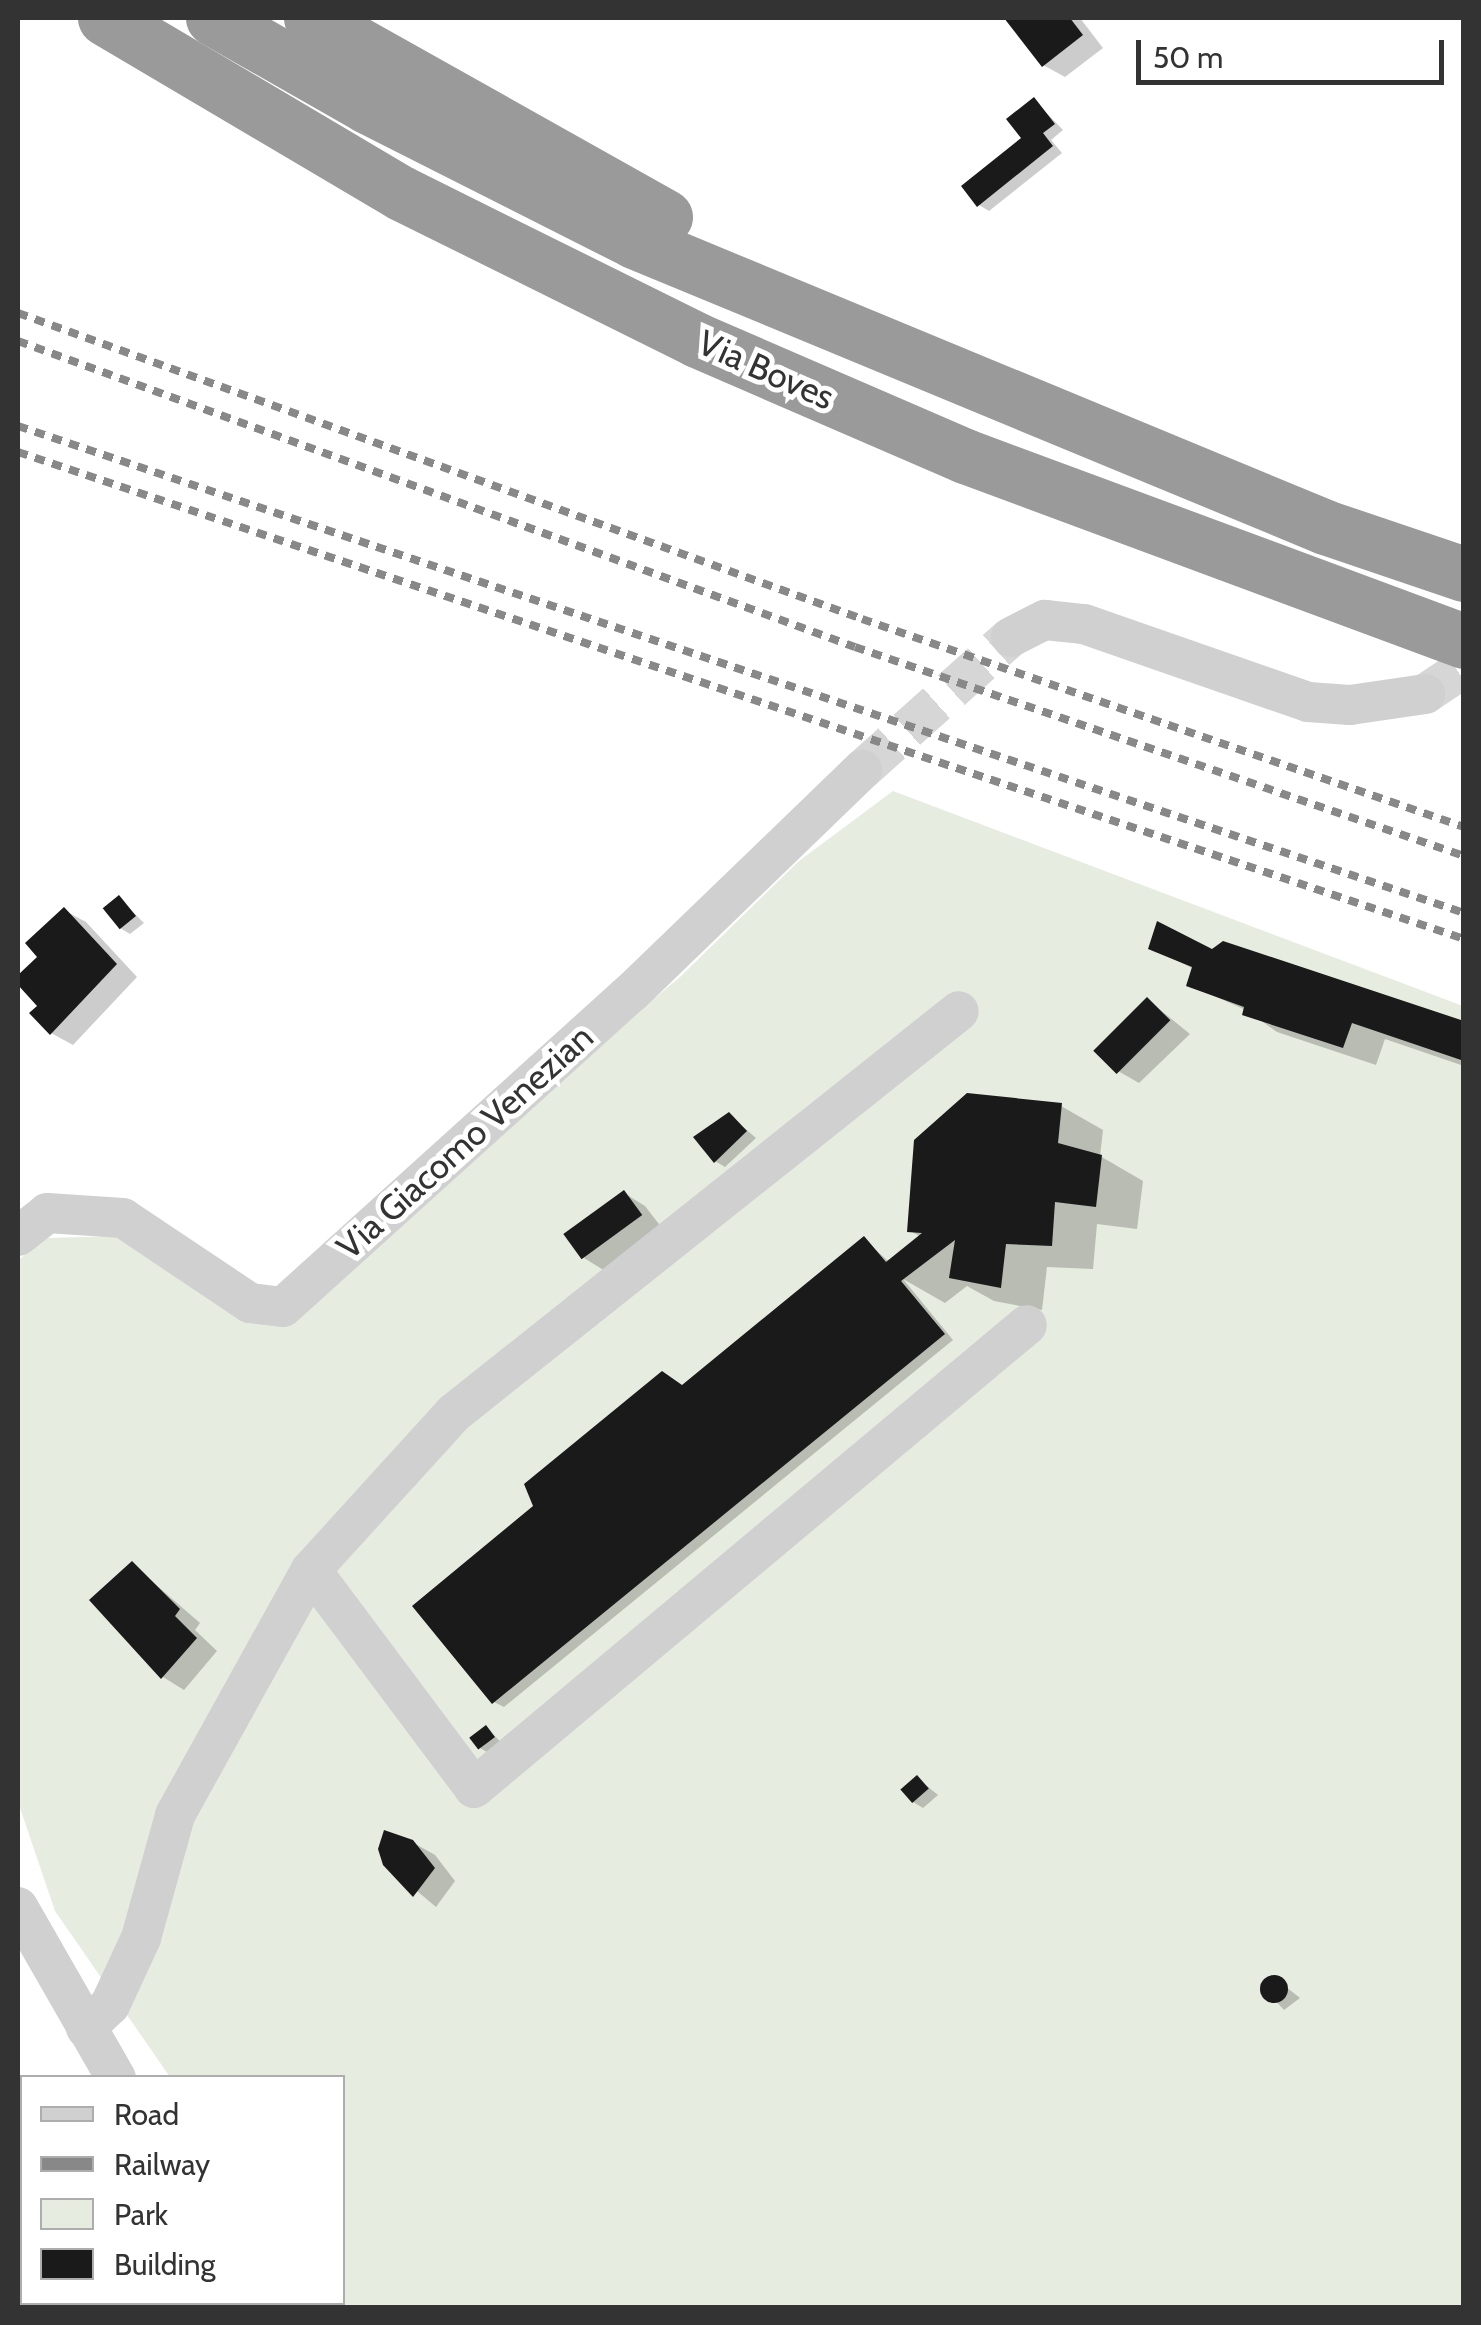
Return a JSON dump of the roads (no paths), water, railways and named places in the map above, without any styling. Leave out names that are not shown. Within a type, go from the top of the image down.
[{"type":"highway","name":"Via Boves","points":[[106,18],[401,193],[697,340],[965,456],[1464,641]]},
{"type":"highway","name":"Via Boves","points":[[213,18],[367,106],[634,241],[914,362],[1325,527],[1464,574]]},
{"type":"highway","name":"Via Boves","points":[[311,18],[914,362]]},
{"type":"street","points":[[1011,637],[1045,620],[1084,624],[1308,702],[1350,705],[1425,694]]},
{"type":"street","name":"Via Giacomo Venezian","points":[[18,1236],[47,1213],[123,1218],[250,1303],[283,1307],[632,992],[862,770]]},
{"type":"street","points":[[86,2028],[110,2005],[140,1938],[176,1816],[311,1570],[454,1413],[959,1011]]},
{"type":"street","points":[[311,1570],[474,1788],[1027,1325]]},
{"type":"street","points":[[18,1907],[114,2075]]},
{"type":"tunnel","points":[[862,770],[1011,637]]},
{"type":"tunnel","points":[[1425,694],[1464,668]]},
{"type":"railway","points":[[18,313],[862,619],[1464,827]]},
{"type":"railway","points":[[18,341],[855,647],[1464,856]]},
{"type":"railway","points":[[18,426],[1464,913]]},
{"type":"railway","points":[[18,452],[1464,939]]}]
